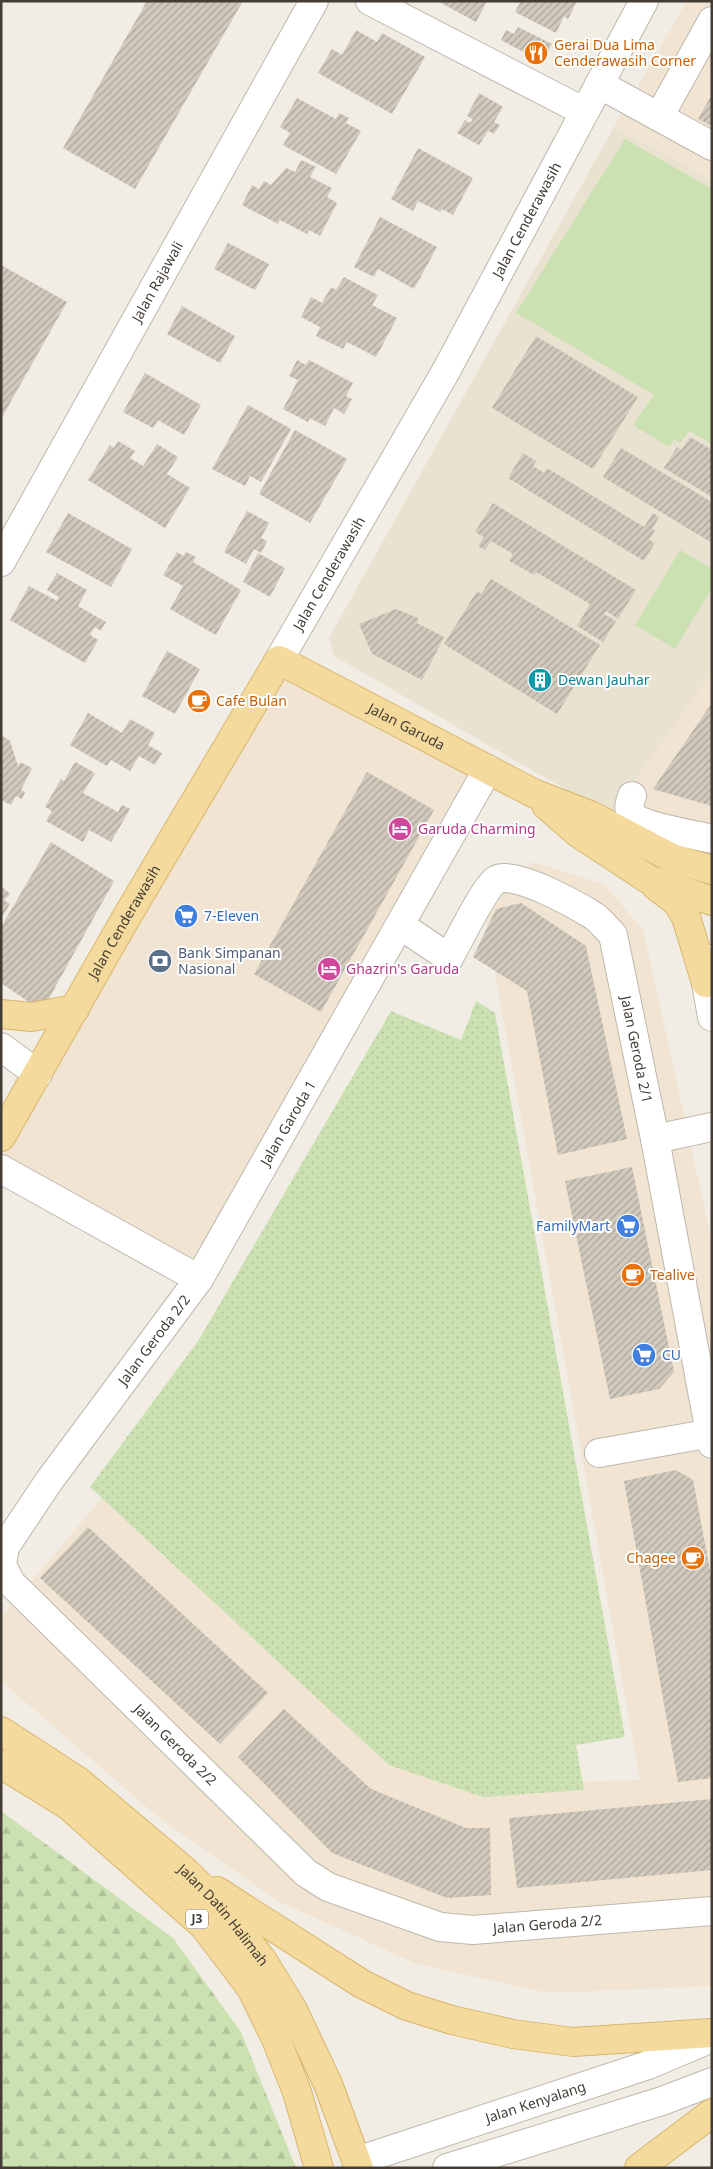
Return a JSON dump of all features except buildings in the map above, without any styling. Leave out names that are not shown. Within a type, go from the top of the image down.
[{"type":"main road","name":"Jalan Garuda","points":[[279,660],[533,793],[590,815],[674,859],[712,870]]},
{"type":"main road","name":"Jalan Cenderawasih","points":[[1,1137],[126,918],[279,660]]},
{"type":"main road","name":"Jalan Garuda","points":[[533,793],[578,833],[648,880],[712,901]]},
{"type":"main road","points":[[648,880],[677,902],[686,917],[709,971]]},
{"type":"main road","points":[[1,1014],[31,1016],[75,1008]]},
{"type":"main road","name":"Jalan Datin Halimah","points":[[1,1731],[78,1781],[186,1872],[221,1907],[263,1961],[293,2010],[328,2084],[350,2166]]},
{"type":"main road","name":"Jalan Datin Halimah","points":[[1,1764],[69,1806],[204,1926],[251,1988],[276,2040],[296,2092],[319,2168]]},
{"type":"main road","points":[[186,1872],[362,1984],[407,2006],[452,2020],[513,2034],[573,2042],[712,2033]]},
{"type":"main road","points":[[296,2092],[350,2166]]},
{"type":"main road","points":[[639,2168],[712,2113]]},
{"type":"street","name":"Jalan Rajawali","points":[[1,562],[314,1]]},
{"type":"street","points":[[370,1],[583,111]]},
{"type":"street","name":"Jalan Cenderawasih","points":[[279,660],[446,371],[583,111],[600,84],[644,1]]},
{"type":"street","points":[[659,117],[712,21]]},
{"type":"street","points":[[600,84],[712,146]]},
{"type":"street","name":"Jalan Garoda 1","points":[[199,1279],[488,769]]},
{"type":"street","points":[[632,796],[629,810],[632,816],[643,822],[712,839]]},
{"type":"street","name":"Jalan Geroda 2/1","points":[[400,924],[449,958],[487,892],[496,880],[506,877],[525,880],[595,917],[613,935],[655,1139],[711,1436]]},
{"type":"street","points":[[709,971],[712,1017]]},
{"type":"street","points":[[1,1047],[38,1074]]},
{"type":"street","points":[[655,1139],[712,1127]]},
{"type":"street","points":[[1,1169],[199,1279]]},
{"type":"street","name":"Jalan Geroda 2/2","points":[[199,1279],[49,1482],[5,1546],[2,1565],[11,1583],[306,1873],[328,1887],[440,1927],[473,1930],[712,1911]]},
{"type":"street","points":[[599,1453],[711,1436]]},
{"type":"street","name":"Jalan Kenyalang","points":[[350,2166],[648,2065],[712,2038]]},
{"type":"street","points":[[447,2168],[662,2101],[712,2082]]},
{"type":"shaded area","points":[[687,1],[712,1],[712,180],[614,127]]},
{"type":"shaded area","points":[[614,127],[712,180],[712,672],[610,815],[334,656],[329,638]]},
{"type":"shaded area","points":[[712,672],[712,856],[650,838],[610,815]]},
{"type":"shaded area","points":[[284,677],[474,777],[196,1267],[2,1159]]},
{"type":"shaded area","points":[[533,862],[604,884],[643,930],[712,1242],[712,1986],[549,1993],[417,1964],[278,1901],[158,1817],[1,1681],[1,1617],[113,1485],[458,1785],[640,1780],[484,911]]},
{"type":"green space","points":[[625,139],[712,189],[712,444],[689,431],[680,443],[674,439],[669,447],[633,425],[654,395],[516,313]]},
{"type":"green space","points":[[680,550],[712,569],[712,588],[675,649],[635,625]]},
{"type":"green space","points":[[476,1001],[495,1013],[625,1737],[576,1745],[584,1790],[483,1797],[389,1765],[90,1487],[198,1341],[391,1011],[461,1040]]},
{"type":"green space","points":[[1,1811],[173,1938],[241,2032],[296,2168],[1,2168]]},
{"type":"place","name":"Gerai Dua Lima Cenderawasih Corner","points":[[536,53]]},
{"type":"place","name":"Dewan Jauhar","points":[[540,680]]},
{"type":"place","name":"Cafe Bulan","points":[[199,701]]},
{"type":"place","name":"Garuda Charming","points":[[400,829]]},
{"type":"place","name":"7-Eleven","points":[[186,916]]},
{"type":"place","name":"Bank Simpanan Nasional","points":[[160,961]]},
{"type":"place","name":"Ghazrin's Garuda","points":[[329,969]]},
{"type":"place","name":"FamilyMart","points":[[628,1226]]},
{"type":"place","name":"Tealive","points":[[633,1275]]},
{"type":"place","name":"CU","points":[[644,1355]]},
{"type":"place","name":"Chagee","points":[[693,1558]]}]
